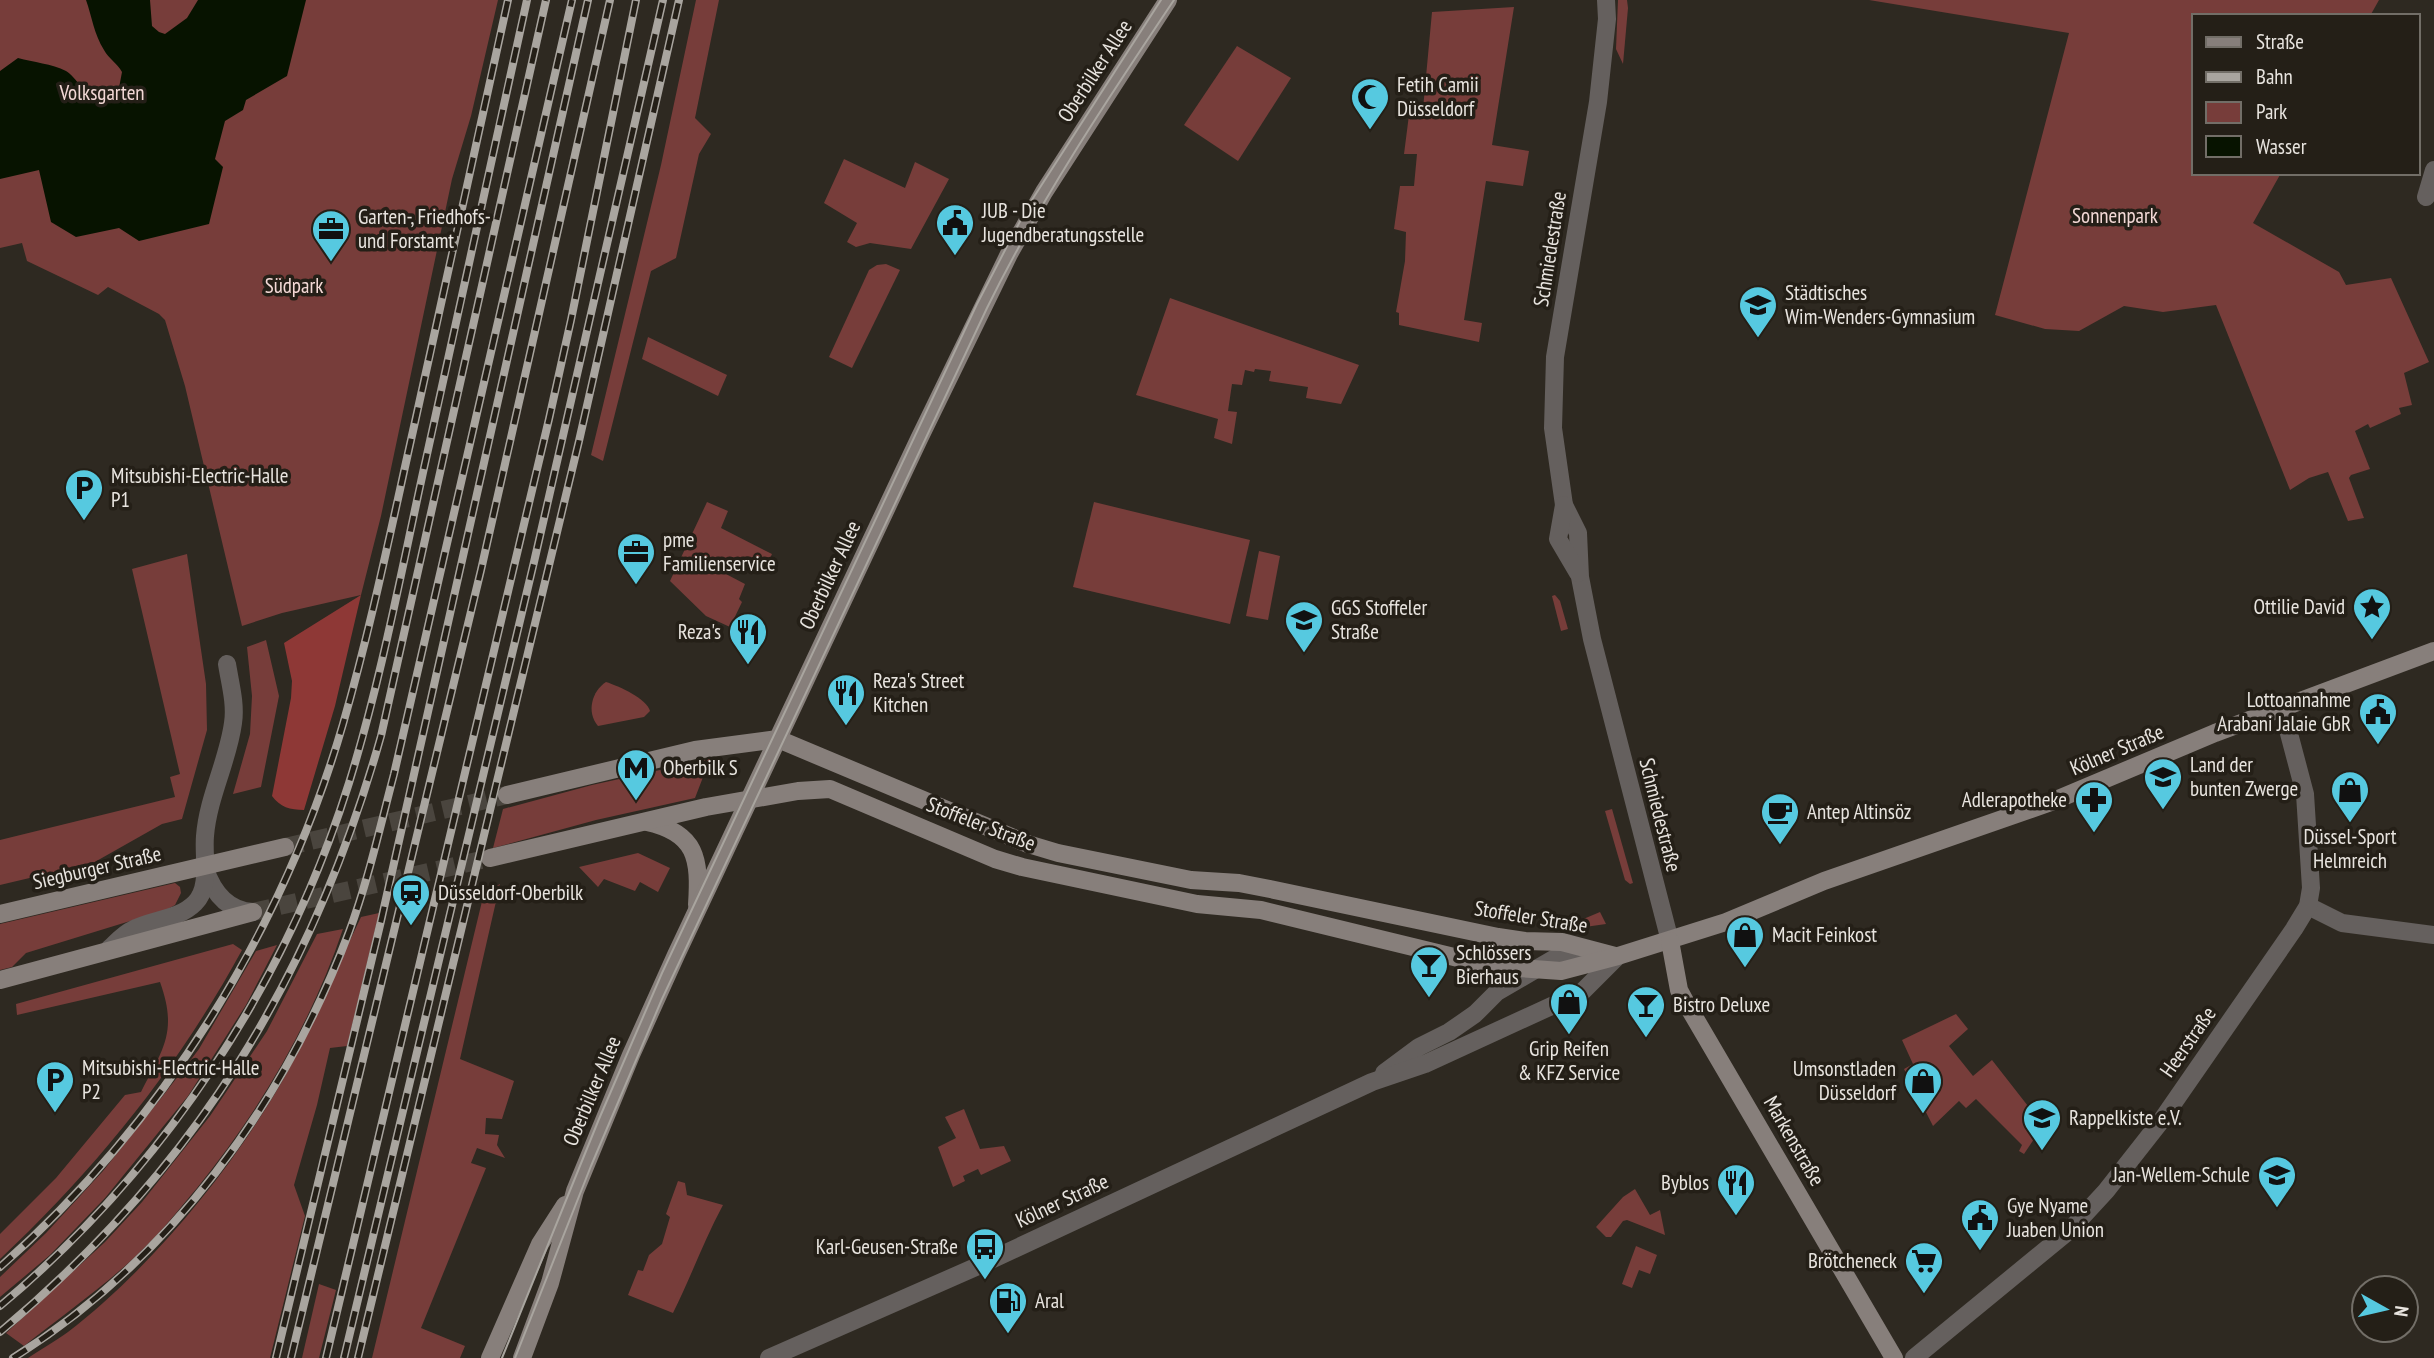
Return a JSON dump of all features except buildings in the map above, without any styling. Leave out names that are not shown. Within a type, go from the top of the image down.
[{"type":"main road","name":"Oberbilker Allee","points":[[522,1358],[550,1283],[575,1191],[631,1055],[778,739],[1009,254],[1051,181],[1168,0]]},
{"type":"main road","name":"Kölner Straße","points":[[1618,956],[1726,922],[1824,881],[2051,802],[2282,707],[2434,651]]},
{"type":"main road","points":[[507,795],[695,750],[778,739]]},
{"type":"main road","name":"Stoffeler Straße","points":[[778,739],[973,823],[1058,853],[1191,880],[1239,883],[1498,937],[1562,942],[1618,956]]},
{"type":"main road","name":"Stoffeler Straße","points":[[750,799],[830,789],[995,859],[1022,867],[1197,904],[1261,910],[1491,966],[1560,971],[1618,956]]},
{"type":"main road","points":[[490,858],[643,821],[750,799]]},
{"type":"main road","points":[[643,821],[677,831],[691,848],[698,884],[696,913]]},
{"type":"main road","name":"Siegburger Straße","points":[[0,914],[285,846]]},
{"type":"main road","points":[[0,981],[253,912]]},
{"type":"main road","name":"Markenstraße","points":[[1670,941],[1679,990],[1894,1358]]},
{"type":"main road","name":"Oberbilker Allee","points":[[490,1358],[540,1244],[575,1191]]},
{"type":"street","name":"Schmiedestraße","points":[[1606,0],[1607,19],[1598,102],[1553,372],[1553,428],[1564,505],[1559,539],[1580,577],[1592,639],[1670,941]]},
{"type":"street","points":[[2426,197],[2434,170]]},
{"type":"street","points":[[108,950],[131,930],[170,918],[197,902],[205,882],[207,814],[233,724],[227,664]]},
{"type":"street","points":[[2282,707],[2305,794],[2311,888],[2308,906],[2342,923],[2434,935]]},
{"type":"street","points":[[204,866],[216,892],[225,902],[238,910],[253,912]]},
{"type":"street","name":"Heerstraße","points":[[1914,1358],[2071,1229],[2106,1191],[2161,1121],[2308,906]]},
{"type":"street","name":"Kölner Straße","points":[[769,1358],[943,1282],[1372,1082],[1425,1065],[1582,992],[1618,956]]},
{"type":"street","points":[[1491,966],[1497,992]]},
{"type":"street","name":"Kölner Straße","points":[[1372,1082],[1419,1047],[1449,1032],[1475,1014],[1497,992],[1536,969]]},
{"type":"green space","name":"Südpark","points":[[0,0],[498,0],[471,116],[452,179],[381,516],[361,595],[282,613],[242,626],[185,386],[165,320],[159,314],[108,287],[98,295],[27,261],[22,243],[0,248]]},
{"type":"green space","points":[[696,0],[719,0],[695,118],[711,134],[699,154],[676,258],[651,271],[603,461],[591,455],[661,165]]},
{"type":"green space","points":[[1618,0],[1627,0],[1628,8],[1623,64],[1616,49]]},
{"type":"green space","name":"Sonnenpark","points":[[1869,0],[2379,0],[2371,14],[2192,14],[2192,175],[2280,175],[2253,223],[2339,272],[2346,285],[2391,278],[2429,362],[2404,373],[2412,405],[2399,408],[2401,414],[2370,428],[2368,424],[2355,431],[2370,469],[2349,478],[2364,518],[2348,521],[2328,472],[2309,478],[2290,490],[2216,305],[2163,312],[2124,306],[2079,331],[2045,329],[1995,315],[2069,33]]},
{"type":"green space","points":[[1514,7],[1492,145],[1529,151],[1523,186],[1486,181],[1464,320],[1482,323],[1479,342],[1399,325],[1399,313],[1396,312],[1405,261],[1406,232],[1394,229],[1400,186],[1414,186],[1417,154],[1404,154],[1410,107],[1423,109],[1432,12]]},
{"type":"green space","points":[[1237,46],[1291,78],[1238,161],[1184,125]]},
{"type":"green space","points":[[844,159],[905,188],[915,162],[949,179],[911,249],[870,243],[856,247],[847,242],[857,223],[824,203]]},
{"type":"green space","points":[[886,264],[900,270],[852,368],[829,357],[869,270]]},
{"type":"green space","points":[[1170,298],[1359,365],[1341,404],[1306,398],[1308,387],[1269,381],[1271,371],[1245,370],[1242,385],[1232,384],[1228,411],[1237,412],[1232,444],[1214,438],[1218,419],[1136,395]]},
{"type":"green space","points":[[648,337],[727,375],[718,396],[642,359]]},
{"type":"green space","points":[[707,502],[728,511],[721,528],[772,554],[764,571],[731,558],[724,573],[745,584],[739,599],[742,602],[730,627],[706,616],[670,581]]},
{"type":"green space","points":[[1094,502],[1250,540],[1230,624],[1073,587]]},
{"type":"green space","points":[[1259,551],[1280,556],[1268,620],[1246,616]]},
{"type":"green space","points":[[187,554],[206,684],[207,730],[182,819],[162,824],[93,863],[0,885],[0,840],[175,797],[170,777],[180,774],[132,569]]},
{"type":"green space","points":[[1555,595],[1560,601],[1568,629],[1561,631],[1552,596]]},
{"type":"green space","points":[[266,640],[279,696],[261,787],[233,794],[250,734],[252,696],[247,647]]},
{"type":"green space","points":[[606,682],[638,698],[650,711],[644,717],[598,726],[592,714],[592,702],[597,691]]},
{"type":"green space","points":[[710,759],[695,798],[596,820],[493,848],[503,809],[592,785]]},
{"type":"green space","points":[[1612,809],[1633,883],[1630,884],[1625,880],[1605,811]]},
{"type":"green space","points":[[1662,820],[1676,872],[1668,874],[1656,831]]},
{"type":"green space","points":[[638,853],[670,868],[658,892],[640,882],[635,891],[604,879],[598,887],[579,867]]},
{"type":"green space","points":[[175,883],[180,887],[181,893],[175,905],[166,910],[26,953],[12,967],[0,970],[0,924]]},
{"type":"green space","points":[[500,884],[460,1059],[514,1081],[502,1119],[486,1118],[485,1134],[499,1135],[497,1145],[505,1158],[477,1148],[471,1163],[486,1168],[421,1328],[465,1346],[460,1358],[372,1358],[484,893]]},
{"type":"green space","points":[[1600,912],[1606,924],[1564,930],[1562,928]]},
{"type":"green space","points":[[379,913],[347,1046],[330,1048],[294,1185],[305,1216],[270,1358],[28,1358],[68,1332],[135,1273],[199,1202],[255,1125],[279,1086],[308,1032],[361,917]]},
{"type":"green space","points":[[343,929],[316,999],[282,1065],[242,1128],[197,1188],[158,1234],[130,1261],[24,1346],[6,1333],[105,1242],[142,1202],[210,1116],[267,1031],[317,934]]},
{"type":"green space","points":[[233,944],[242,950],[191,1035],[163,1075],[102,1152],[0,1259],[0,1234],[56,1178],[125,1095],[141,1092],[166,1040],[168,1027],[168,1014],[160,982],[17,1015],[16,1004]]},
{"type":"green space","points":[[277,945],[246,1005],[188,1096],[105,1198],[50,1255],[0,1297],[0,1277],[46,1233],[103,1171],[199,1049],[256,951]]},
{"type":"green space","points":[[1956,1014],[1968,1029],[1949,1046],[1973,1076],[1992,1060],[2042,1127],[2024,1154],[2019,1151],[2022,1145],[1976,1099],[1966,1108],[1959,1101],[1933,1126],[1904,1069],[1913,1064],[1902,1040]]},
{"type":"green space","points":[[964,1109],[980,1149],[1004,1146],[1011,1161],[981,1175],[978,1169],[963,1176],[965,1181],[953,1187],[938,1147],[956,1138],[945,1117]]},
{"type":"green space","points":[[678,1181],[685,1183],[687,1195],[723,1205],[673,1313],[628,1295],[638,1270],[643,1271],[649,1255],[662,1244],[670,1217],[666,1214]]},
{"type":"green space","points":[[1635,1189],[1650,1215],[1660,1210],[1665,1235],[1627,1220],[1623,1221],[1611,1237],[1606,1237],[1596,1227],[1623,1197]]},
{"type":"green space","points":[[1636,1246],[1657,1255],[1650,1274],[1639,1270],[1632,1288],[1622,1284]]},
{"type":"green space","points":[[319,1284],[336,1290],[319,1358],[302,1358]]},
{"type":"shaded area","points":[[361,595],[335,706],[304,810],[286,807],[272,796],[291,698],[292,681],[284,643]]},
{"type":"water","name":"Volksgarten","points":[[86,0],[150,0],[152,26],[165,34],[187,18],[198,0],[306,0],[287,76],[246,100],[243,110],[225,121],[215,159],[223,167],[209,224],[139,241],[119,228],[76,237],[51,222],[39,170],[0,179],[0,71],[18,58],[66,71],[94,98],[108,96],[119,88],[122,72],[106,53],[95,32]]},
{"type":"tunnel","points":[[285,847],[507,795]]},
{"type":"tunnel","points":[[253,912],[490,858]]},
{"type":"tram line","points":[[502,1358],[599,1119],[662,973],[977,304],[1028,206],[1161,0]]},
{"type":"tram line","points":[[515,1358],[591,1166],[662,999],[987,308],[1052,189],[1174,0]]},
{"type":"railway","points":[[0,1267],[59,1211],[114,1151],[164,1087],[210,1020],[251,949],[287,876],[318,801],[343,724],[372,615],[508,0]]},
{"type":"railway","points":[[0,1306],[59,1253],[114,1195],[165,1134],[212,1069],[254,1001],[291,930],[323,858],[349,783],[382,662],[527,0]]},
{"type":"railway","points":[[0,1332],[69,1270],[132,1205],[188,1136],[237,1064],[281,989],[320,909],[353,825],[381,736],[546,0]]},
{"type":"railway","points":[[13,1358],[70,1319],[123,1274],[171,1225],[216,1173],[256,1117],[291,1057],[322,996],[349,932],[368,874],[394,774],[572,0]]},
{"type":"railway","points":[[276,1358],[381,921],[588,0]]},
{"type":"railway","points":[[291,1358],[481,570],[610,0]]},
{"type":"railway","points":[[326,1358],[549,419],[636,0]]},
{"type":"railway","points":[[344,1358],[534,562],[663,0]]},
{"type":"railway","points":[[358,1358],[579,441],[679,0]]},
{"type":"place","name":"Fetih Camii Düsseldorf","points":[[1370,131]]},
{"type":"place","name":"JUB - Die Jugendberatungsstelle","points":[[955,257]]},
{"type":"place","name":"Garten-, Friedhofs- und Forstamt","points":[[331,263]]},
{"type":"place","name":"Städtisches Wim-Wenders-Gymnasium","points":[[1758,339]]},
{"type":"place","name":"Mitsubishi-Electric-Halle P1","points":[[84,522]]},
{"type":"place","name":"pme Familienservice","points":[[636,586]]},
{"type":"place","name":"Ottilie David","points":[[2372,641]]},
{"type":"place","name":"GGS Stoffeler Straße","points":[[1304,654]]},
{"type":"place","name":"Reza's","points":[[748,666]]},
{"type":"place","name":"Reza's Street Kitchen","points":[[846,727]]},
{"type":"place","name":"Lottoannahme Arabani Jalaie GbR","points":[[2378,746]]},
{"type":"place","name":"Oberbilk S","points":[[636,802]]},
{"type":"place","name":"Land der bunten Zwerge","points":[[2163,811]]},
{"type":"place","name":"Düssel-Sport Helmreich","points":[[2350,824]]},
{"type":"place","name":"Adlerapotheke","points":[[2094,834]]},
{"type":"place","name":"Antep Altinsöz","points":[[1780,846]]},
{"type":"place","name":"Düsseldorf-Oberbilk","points":[[411,927]]},
{"type":"place","name":"Macit Feinkost","points":[[1745,969]]},
{"type":"place","name":"Schlössers Bierhaus","points":[[1429,999]]},
{"type":"place","name":"Grip Reifen & KFZ Service","points":[[1569,1036]]},
{"type":"place","name":"Bistro Deluxe","points":[[1646,1039]]},
{"type":"place","name":"Mitsubishi-Electric-Halle P2","points":[[55,1114]]},
{"type":"place","name":"Umsonstladen Düsseldorf","points":[[1923,1115]]},
{"type":"place","name":"Rappelkiste e.V.","points":[[2042,1152]]},
{"type":"place","name":"Jan-Wellem-Schule","points":[[2277,1209]]},
{"type":"place","name":"Byblos","points":[[1736,1217]]},
{"type":"place","name":"Gye Nyame Juaben Union","points":[[1980,1252]]},
{"type":"place","name":"Karl-Geusen-Straße","points":[[985,1281]]},
{"type":"place","name":"Brötcheneck","points":[[1924,1295]]},
{"type":"place","name":"Aral","points":[[1008,1335]]}]
